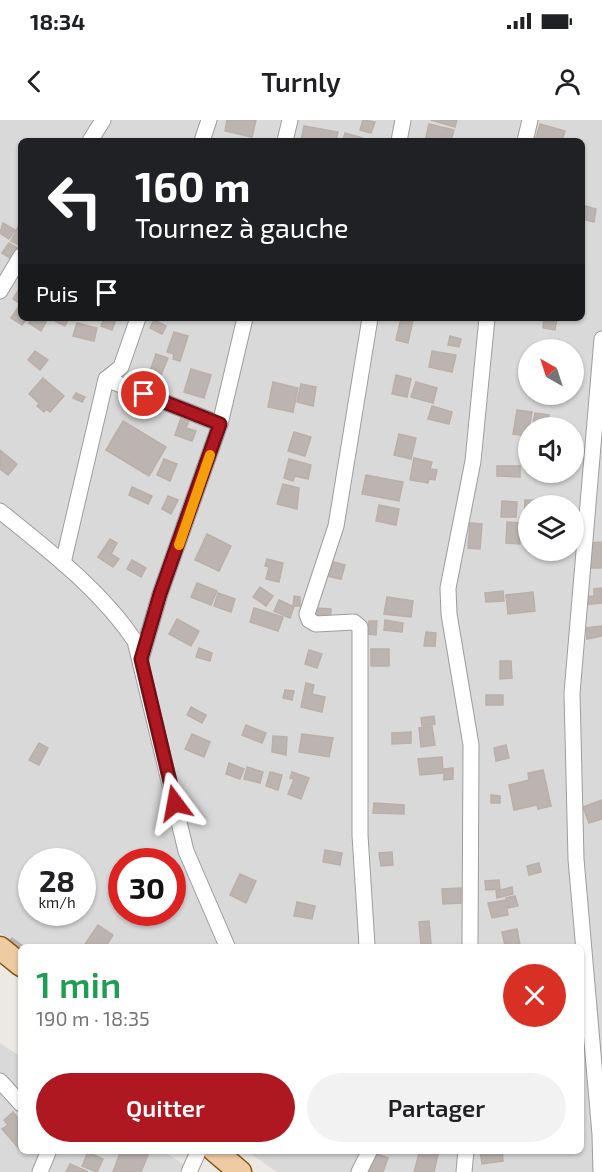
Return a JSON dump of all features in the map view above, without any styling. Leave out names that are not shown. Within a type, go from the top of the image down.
[{"type":"main road","points":[[0,948],[18,963]]},
{"type":"main road","points":[[219,1154],[240,1172]]},
{"type":"street","points":[[92,138],[103,120]]},
{"type":"street","points":[[203,138],[209,120]]},
{"type":"street","points":[[286,138],[290,120]]},
{"type":"street","points":[[400,138],[403,120]]},
{"type":"street","points":[[526,138],[530,120]]},
{"type":"street","points":[[0,291],[18,261]]},
{"type":"street","points":[[63,563],[106,379],[121,368],[137,321]]},
{"type":"street","points":[[141,659],[160,594],[220,424],[243,321]]},
{"type":"street","points":[[367,944],[360,835],[360,627],[354,622],[316,624],[309,620],[307,614],[336,526],[370,321]]},
{"type":"street","points":[[470,944],[471,745],[449,614],[448,588],[472,460],[487,321]]},
{"type":"street","points":[[583,944],[576,859],[572,693],[600,401],[602,339]]},
{"type":"street","points":[[106,379],[220,424]]},
{"type":"street","points":[[0,511],[63,563],[123,624],[135,641],[186,851],[226,944]]},
{"type":"street","points":[[584,951],[600,1134],[601,1172]]},
{"type":"street","points":[[0,1081],[18,1101]]},
{"type":"street","points":[[40,1172],[47,1154]]},
{"type":"street","points":[[189,1172],[197,1154]]},
{"type":"street","points":[[359,1172],[368,1154]]},
{"type":"street","points":[[464,1172],[466,1154]]},
{"type":"shaded area","points":[[0,120],[602,120],[602,1172],[277,1172],[251,1154],[584,1154],[584,944],[18,944],[18,947],[0,933]]},
{"type":"shaded area","points":[[0,1043],[18,1055],[18,1154],[168,1154],[195,1172],[0,1172]]},
{"type":"building","points":[[227,120],[256,120],[252,137],[225,131]]},
{"type":"building","points":[[363,120],[375,122],[371,133],[360,130]]},
{"type":"building","points":[[431,120],[457,120],[455,127]]},
{"type":"building","points":[[429,124],[454,130],[452,138],[426,138]]},
{"type":"building","points":[[540,124],[565,131],[563,138],[536,138]]},
{"type":"building","points":[[304,126],[338,132],[337,138],[302,138]]},
{"type":"building","points":[[345,133],[363,138],[344,138]]},
{"type":"building","points":[[585,206],[596,209],[594,222],[585,220]]},
{"type":"building","points":[[3,223],[15,230],[9,239],[0,233]]},
{"type":"building","points":[[18,227],[18,244],[11,241]]},
{"type":"building","points":[[9,243],[18,248],[16,262],[2,253]]},
{"type":"building","points":[[18,291],[18,302],[13,299]]},
{"type":"building","points":[[18,308],[18,321],[25,321],[22,325],[11,318]]},
{"type":"building","points":[[30,321],[46,322],[41,331],[29,323]]},
{"type":"building","points":[[55,321],[68,321],[65,326]]},
{"type":"building","points":[[103,321],[115,322],[112,330],[101,326]]},
{"type":"building","points":[[154,321],[166,326],[162,334],[150,328]]},
{"type":"building","points":[[400,321],[413,321],[408,343],[396,340]]},
{"type":"building","points":[[544,321],[556,321],[555,330],[543,328]]},
{"type":"building","points":[[77,323],[97,328],[94,341],[73,336]]},
{"type":"building","points":[[174,332],[188,336],[180,361],[173,359],[174,354],[167,352]]},
{"type":"building","points":[[450,336],[461,339],[459,347],[448,345]]},
{"type":"building","points":[[35,351],[48,360],[40,370],[28,360]]},
{"type":"building","points":[[432,351],[456,355],[452,372],[429,367]]},
{"type":"building","points":[[156,354],[168,358],[161,375],[150,371]]},
{"type":"building","points":[[191,369],[211,375],[204,398],[184,392]]},
{"type":"building","points":[[396,375],[411,379],[407,397],[392,394]]},
{"type":"building","points":[[43,378],[64,396],[50,412],[46,409],[44,412],[37,406],[39,403],[29,394]]},
{"type":"building","points":[[273,382],[298,388],[293,412],[268,407]]},
{"type":"building","points":[[416,382],[437,388],[433,403],[411,397]]},
{"type":"building","points":[[301,384],[316,387],[313,406],[297,402]]},
{"type":"building","points":[[76,393],[85,397],[82,402],[73,398]]},
{"type":"building","points":[[432,406],[452,412],[449,424],[428,419]]},
{"type":"building","points":[[517,410],[532,412],[531,417],[518,417],[518,435],[513,434]]},
{"type":"building","points":[[535,413],[549,415],[549,417],[534,417]]},
{"type":"building","points":[[182,415],[190,418],[186,428],[196,431],[192,441],[175,435]]},
{"type":"building","points":[[123,421],[166,447],[149,476],[106,450]]},
{"type":"building","points":[[294,432],[311,437],[305,456],[288,451]]},
{"type":"building","points":[[399,434],[416,438],[411,459],[394,455]]},
{"type":"building","points":[[0,450],[17,464],[8,475],[0,469]]},
{"type":"building","points":[[414,458],[432,462],[430,469],[437,470],[435,480],[429,479],[428,483],[410,480]]},
{"type":"building","points":[[164,459],[177,464],[170,481],[157,475]]},
{"type":"building","points":[[289,459],[311,465],[308,479],[295,476],[293,481],[284,478]]},
{"type":"building","points":[[497,466],[518,466],[518,477],[497,476]]},
{"type":"building","points":[[366,475],[403,482],[399,501],[362,494]]},
{"type":"building","points":[[283,484],[299,488],[297,509],[277,504]]},
{"type":"building","points":[[132,487],[152,496],[148,504],[129,495]]},
{"type":"building","points":[[168,496],[178,500],[171,514],[162,509]]},
{"type":"building","points":[[502,501],[517,502],[516,517],[501,517]]},
{"type":"building","points":[[379,505],[399,509],[396,525],[376,521]]},
{"type":"building","points":[[507,522],[518,523],[518,544],[506,543]]},
{"type":"building","points":[[470,523],[482,524],[480,549],[468,548]]},
{"type":"building","points":[[207,534],[231,546],[219,571],[195,560]]},
{"type":"building","points":[[110,539],[117,543],[111,554],[119,559],[113,567],[98,557]]},
{"type":"building","points":[[601,542],[601,568],[590,568],[589,543]]},
{"type":"building","points":[[267,559],[283,563],[279,582],[266,579],[269,567],[265,566]]},
{"type":"building","points":[[132,560],[146,568],[141,577],[127,569]]},
{"type":"building","points":[[326,560],[345,565],[341,579],[322,575]]},
{"type":"building","points":[[197,583],[217,591],[211,605],[191,597]]},
{"type":"building","points":[[260,587],[273,596],[266,606],[253,597]]},
{"type":"building","points":[[602,588],[602,603],[584,605],[583,597],[594,596],[594,589]]},
{"type":"building","points":[[503,591],[504,601],[486,602],[485,593]]},
{"type":"building","points":[[533,592],[535,611],[508,614],[506,595]]},
{"type":"building","points":[[218,593],[235,599],[231,612],[214,606]]},
{"type":"building","points":[[294,596],[300,597],[300,606],[293,606]]},
{"type":"building","points":[[387,597],[413,601],[411,617],[384,614]]},
{"type":"building","points":[[279,600],[294,607],[290,618],[274,611]]},
{"type":"building","points":[[254,608],[283,617],[278,631],[250,622]]},
{"type":"building","points":[[315,608],[331,609],[330,622],[314,620]]},
{"type":"building","points":[[177,619],[199,631],[191,646],[169,634]]},
{"type":"building","points":[[385,620],[403,623],[402,632],[384,630]]},
{"type":"building","points":[[369,621],[377,621],[376,635],[368,634]]},
{"type":"building","points":[[602,626],[602,636],[587,639],[586,628]]},
{"type":"building","points":[[426,632],[436,633],[435,646],[424,646]]},
{"type":"building","points":[[199,648],[212,653],[210,661],[196,657]]},
{"type":"building","points":[[371,649],[389,649],[389,666],[371,666]]},
{"type":"building","points":[[309,650],[322,654],[317,668],[305,664]]},
{"type":"building","points":[[500,661],[511,661],[512,678],[500,679]]},
{"type":"building","points":[[306,683],[314,685],[312,694],[325,697],[322,712],[301,707]]},
{"type":"building","points":[[285,690],[294,691],[292,700],[283,698]]},
{"type":"building","points":[[486,695],[503,695],[503,705],[486,705]]},
{"type":"building","points":[[191,707],[206,715],[202,723],[187,715]]},
{"type":"building","points":[[434,716],[435,724],[422,726],[421,718]]},
{"type":"building","points":[[246,725],[266,733],[262,743],[242,735]]},
{"type":"building","points":[[432,726],[435,745],[421,747],[419,728]]},
{"type":"building","points":[[411,732],[411,743],[392,744],[392,733]]},
{"type":"building","points":[[192,734],[210,742],[204,757],[185,749]]},
{"type":"building","points":[[302,734],[333,738],[329,757],[299,752]]},
{"type":"building","points":[[273,736],[287,737],[286,755],[272,752]]},
{"type":"building","points":[[39,743],[48,748],[39,765],[29,760]]},
{"type":"building","points":[[506,745],[509,758],[496,761],[494,748]]},
{"type":"building","points":[[442,757],[443,773],[420,775],[418,759]]},
{"type":"building","points":[[229,763],[244,769],[240,779],[226,774]]},
{"type":"building","points":[[247,767],[263,772],[260,783],[244,779]]},
{"type":"building","points":[[453,768],[453,779],[444,780],[444,769]]},
{"type":"building","points":[[543,770],[551,806],[538,809],[537,805],[514,810],[509,785],[529,780],[528,773]]},
{"type":"building","points":[[270,772],[282,775],[278,790],[266,786]]},
{"type":"building","points":[[292,772],[309,778],[301,799],[288,794],[294,779],[290,778]]},
{"type":"building","points":[[491,795],[500,796],[500,803],[491,803]]},
{"type":"building","points":[[602,800],[602,819],[589,823],[583,807]]},
{"type":"building","points":[[374,803],[404,805],[404,814],[373,813]]},
{"type":"building","points":[[325,850],[342,853],[340,865],[323,862]]},
{"type":"building","points":[[392,852],[393,865],[381,866],[379,853]]},
{"type":"building","points":[[539,863],[541,872],[529,875],[527,866]]},
{"type":"building","points":[[240,874],[256,881],[246,903],[230,895]]},
{"type":"building","points":[[499,880],[500,889],[486,890],[485,881]]},
{"type":"building","points":[[512,887],[513,894],[497,898],[496,891]]},
{"type":"building","points":[[461,888],[461,903],[443,904],[442,889]]},
{"type":"building","points":[[515,896],[518,906],[508,908],[506,898]]},
{"type":"building","points":[[505,900],[508,915],[492,918],[488,903]]},
{"type":"building","points":[[297,902],[315,906],[312,919],[294,916]]},
{"type":"building","points":[[429,921],[431,944],[421,944],[419,922]]},
{"type":"building","points":[[98,925],[113,935],[107,944],[85,944]]},
{"type":"building","points":[[517,929],[520,944],[505,944],[502,932]]},
{"type":"building","points":[[12,938],[20,944],[18,944],[18,951],[8,944]]},
{"type":"building","points":[[13,1112],[18,1118],[18,1148],[2,1129],[8,1125],[4,1120]]},
{"type":"building","points":[[87,1154],[103,1159],[97,1172],[82,1166]]},
{"type":"building","points":[[120,1154],[148,1154],[141,1172],[113,1172]]},
{"type":"building","points":[[371,1154],[388,1158],[383,1172],[364,1172]]},
{"type":"building","points":[[419,1154],[438,1154],[434,1172],[414,1172]]},
{"type":"building","points":[[481,1154],[502,1154],[503,1161],[482,1164]]},
{"type":"building","points":[[70,1164],[88,1172],[66,1172]]},
{"type":"slow traffic","points":[[179,545],[210,455]]},
{"type":"route","points":[[144,394],[220,424],[160,594],[141,659],[175,803]]}]
